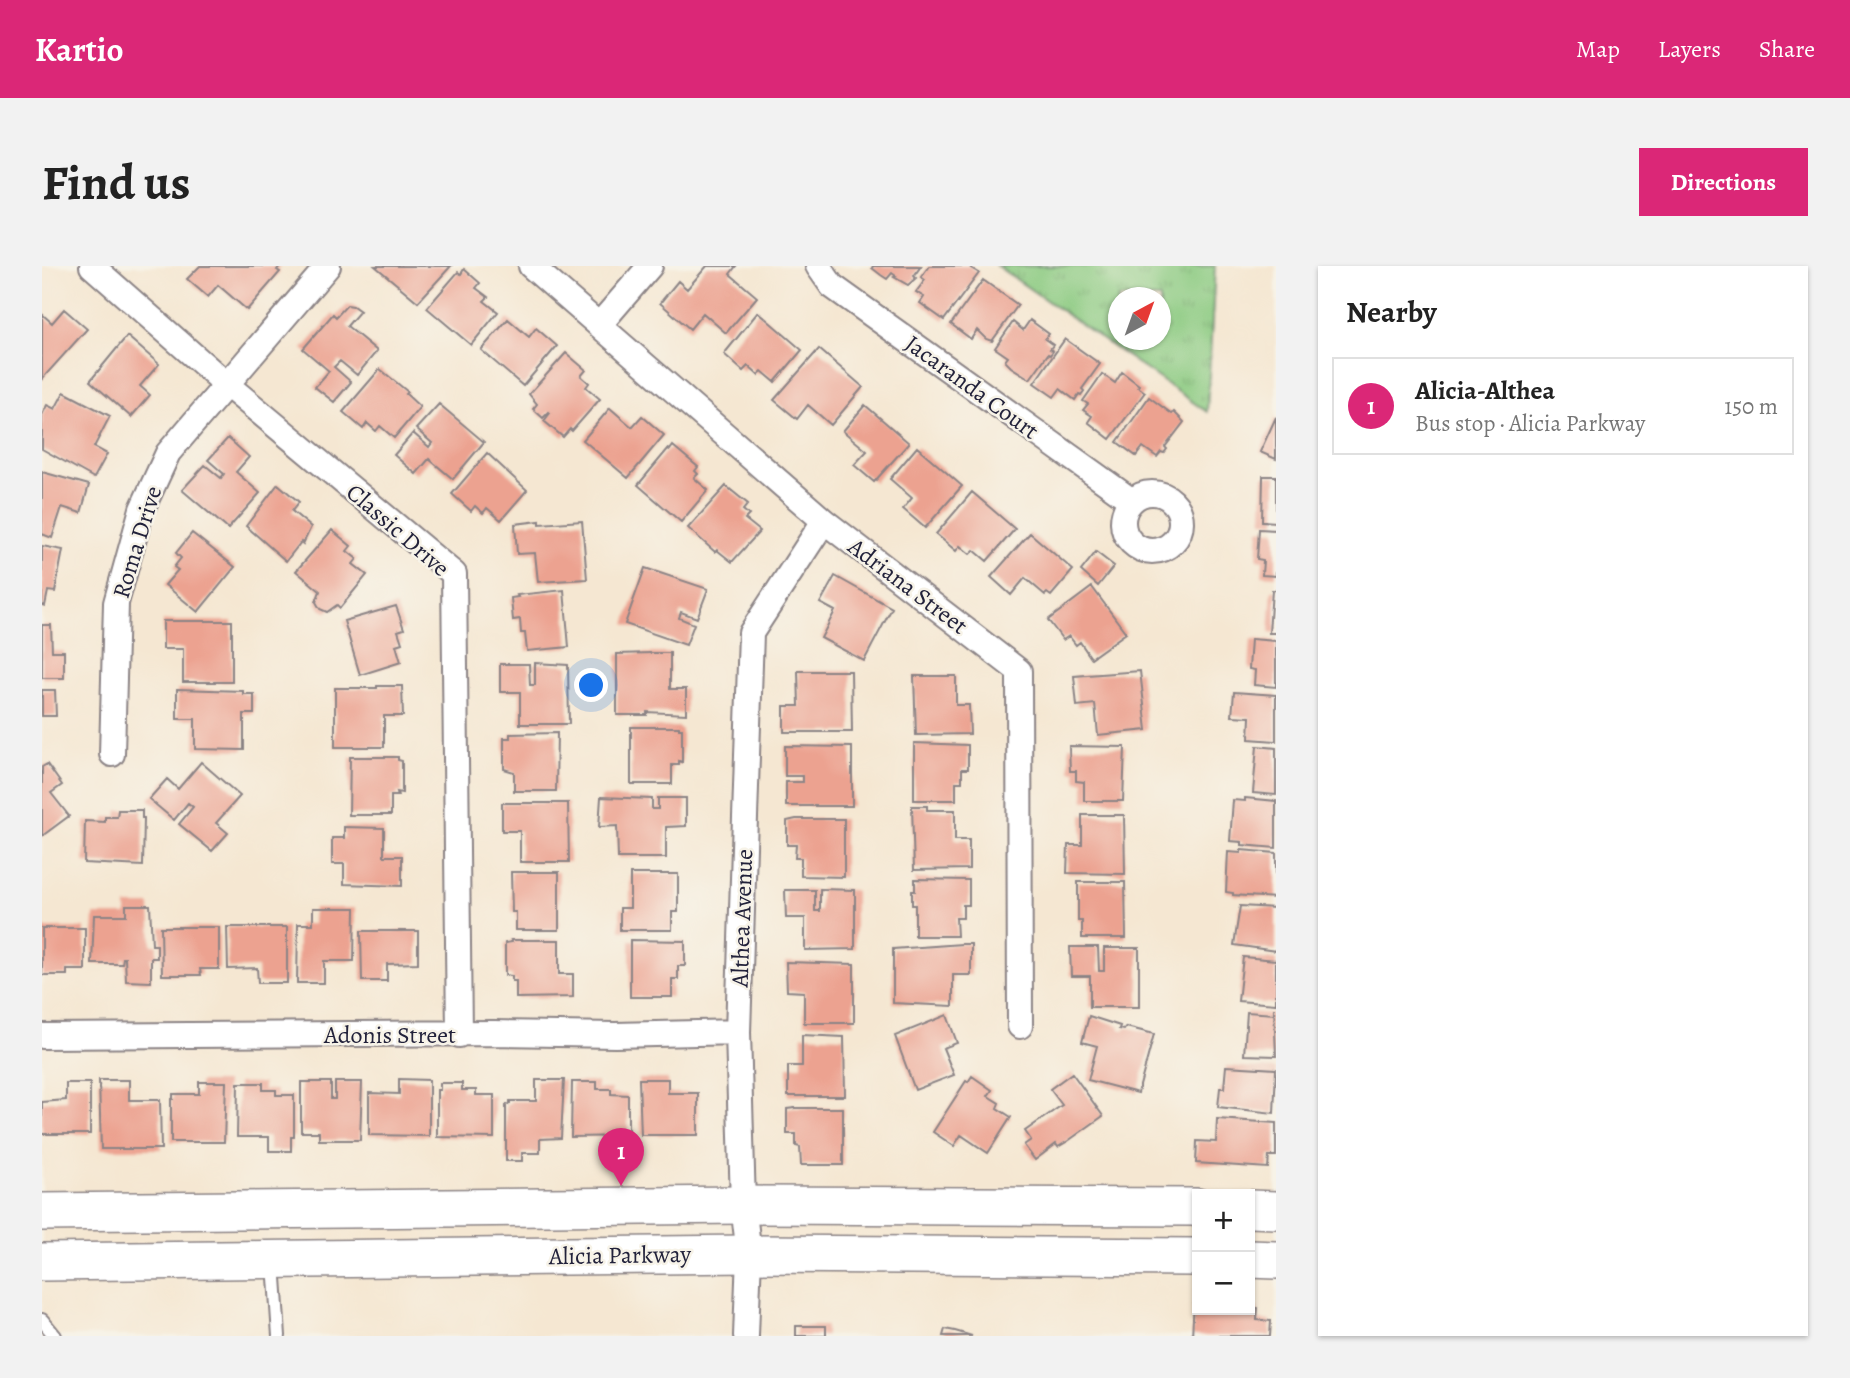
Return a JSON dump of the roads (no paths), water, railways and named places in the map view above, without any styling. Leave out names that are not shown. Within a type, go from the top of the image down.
[{"type":"main road","name":"Alicia Parkway","points":[[42,1212],[743,1205],[1192,1207]]},
{"type":"main road","points":[[1255,1209],[1276,1210]]},
{"type":"main road","name":"Alicia Parkway","points":[[42,1262],[749,1254],[1192,1257]]},
{"type":"main road","points":[[1255,1259],[1276,1260]]},
{"type":"street","name":"Classic Drive","points":[[92,266],[226,384],[454,574],[459,1035]]},
{"type":"street","name":"Roma Drive","points":[[112,754],[116,603],[142,509],[168,453],[328,266]]},
{"type":"street","name":"Adriana Street","points":[[531,266],[824,521],[1019,671],[1020,1026]]},
{"type":"street","points":[[600,324],[650,266]]},
{"type":"street","name":"Jacaranda Court","points":[[818,266],[832,286],[1132,501]]},
{"type":"street","name":"Althea Avenue","points":[[746,1336],[749,1254],[743,1205],[738,1032],[751,633],[824,521]]},
{"type":"street","name":"Adonis Street","points":[[42,1036],[494,1033],[615,1035],[738,1032]]},
{"type":"lane","points":[[274,1259],[279,1336]]},
{"type":"lane","points":[[42,1320],[55,1336]]},
{"type":"place","name":"Alicia-Althea","points":[[621,1186]]}]
